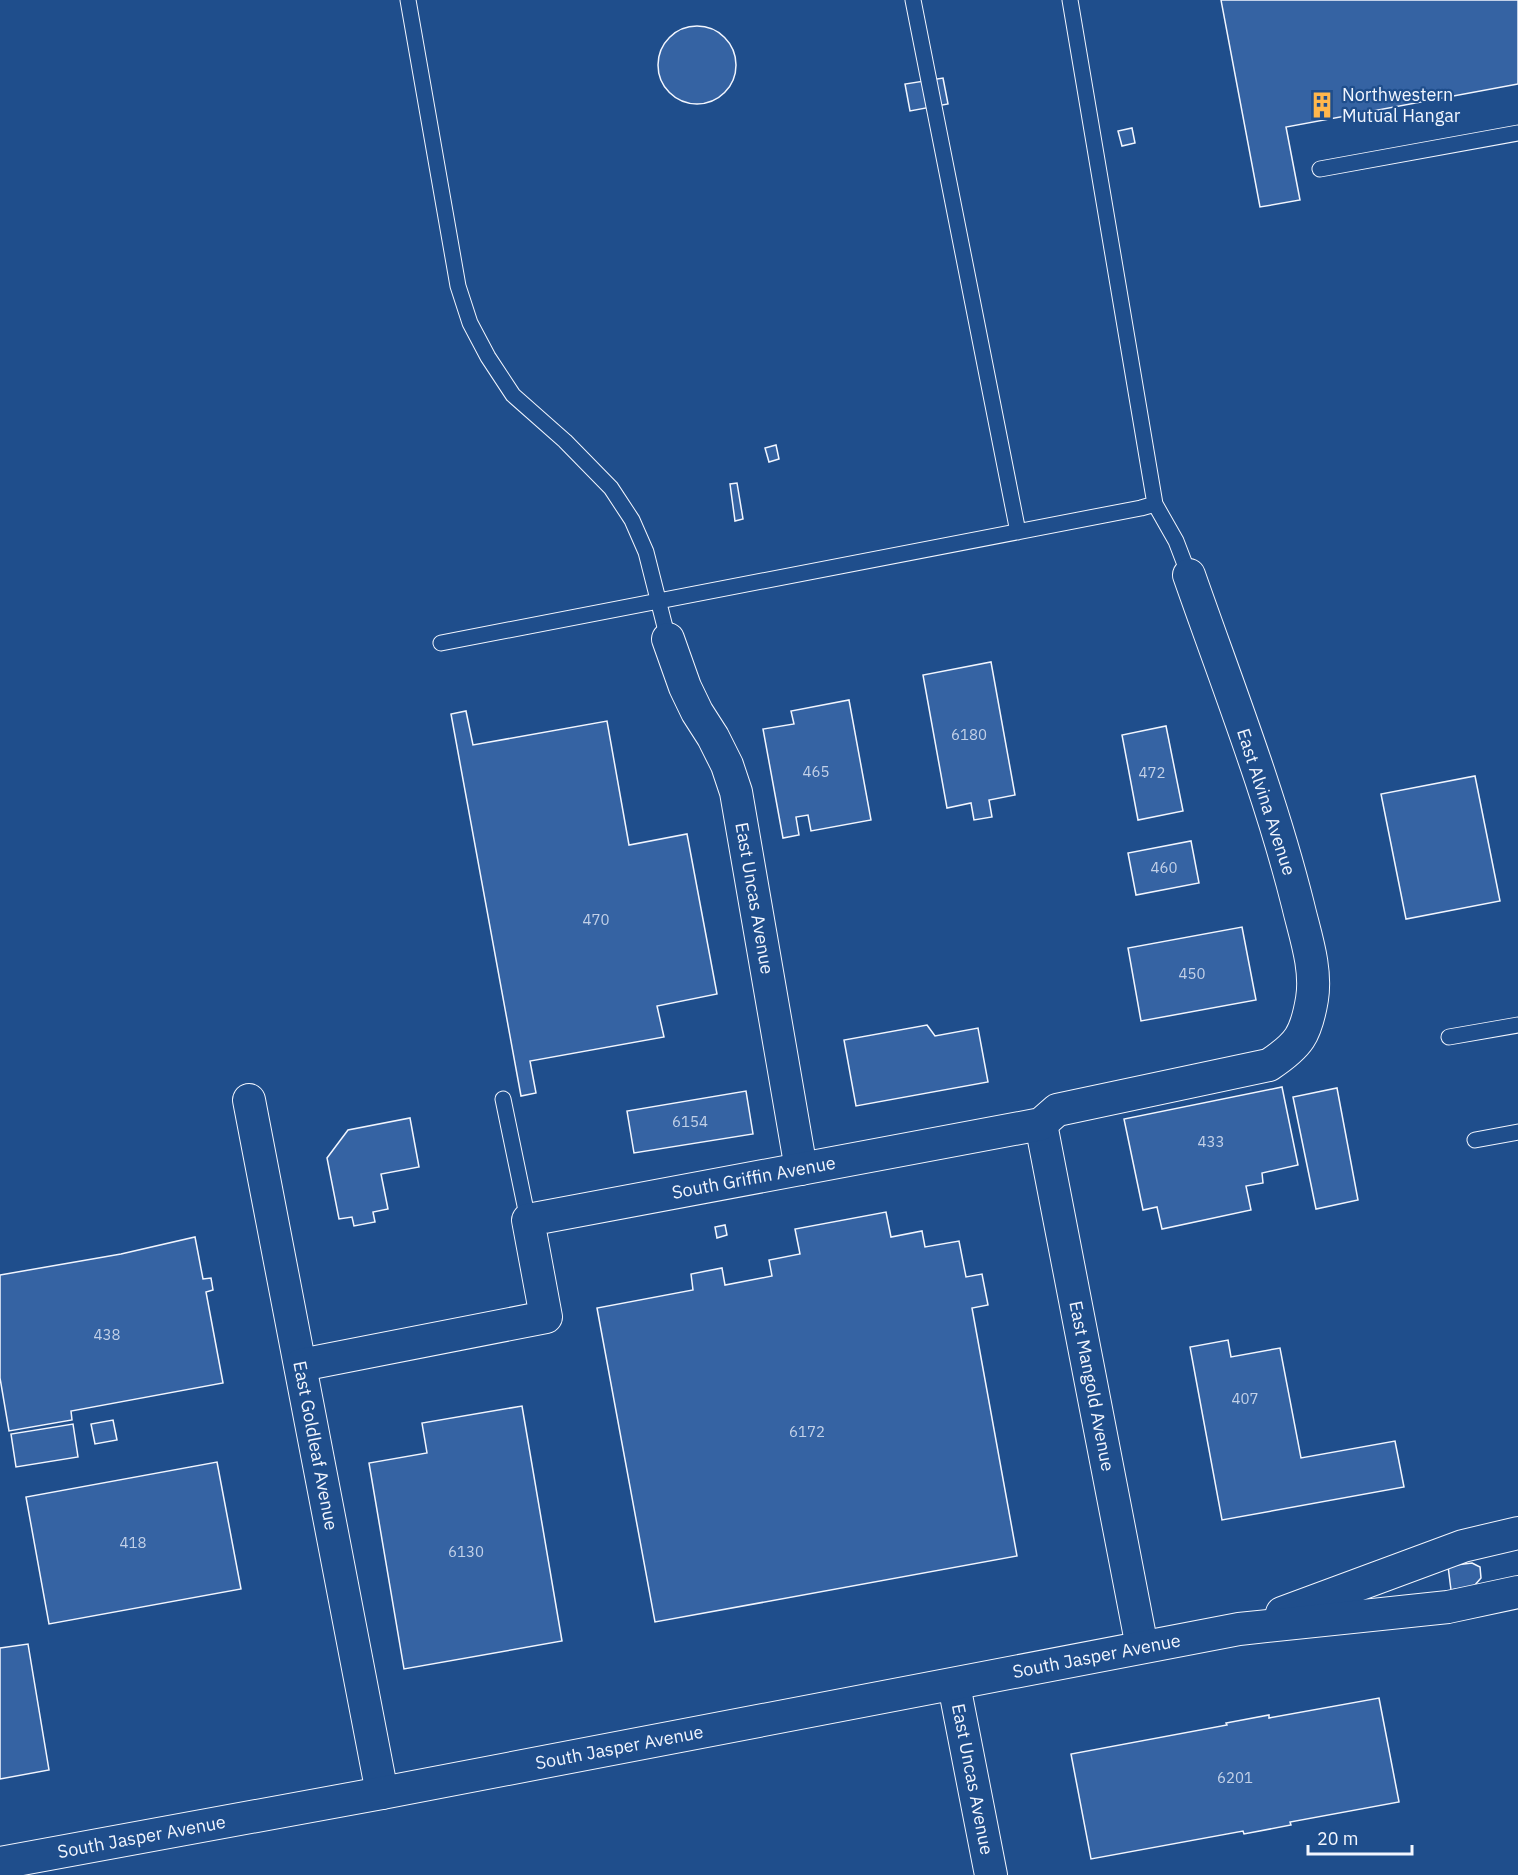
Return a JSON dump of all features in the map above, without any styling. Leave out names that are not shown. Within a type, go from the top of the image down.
[{"type":"street","name":"East Alvina Avenue","points":[[1190,575],[1285,854],[1312,962],[1312,998],[1304,1033]]},
{"type":"street","name":"East Uncas Avenue","points":[[668,639],[685,687],[697,712],[713,736],[727,765],[736,792],[801,1169]]},
{"type":"street","name":"South Griffin Avenue","points":[[528,1220],[1041,1124],[1057,1110],[1269,1065],[1291,1050],[1304,1033]]},
{"type":"street","name":"East Goldleaf Avenue","points":[[249,1100],[382,1793]]},
{"type":"street","name":"East Mangold Avenue","points":[[1041,1124],[1142,1647]]},
{"type":"street","points":[[301,1365],[546,1317],[528,1220]]},
{"type":"street","name":"South Jasper Avenue","points":[[1239,1629],[1463,1546],[1518,1533]]},
{"type":"street","name":"South Jasper Avenue","points":[[0,1863],[954,1685],[1239,1629],[1448,1607],[1518,1592]]},
{"type":"street","name":"East Uncas Avenue","points":[[954,1685],[992,1875]]},
{"type":"lane","points":[[408,0],[458,286],[470,323],[488,357],[513,395],[565,441],[611,488],[632,520],[646,552],[668,639]]},
{"type":"lane","points":[[913,0],[1018,532]]},
{"type":"lane","points":[[1070,0],[1155,504],[1176,541],[1190,575]]},
{"type":"lane","points":[[1320,169],[1518,133]]},
{"type":"lane","points":[[441,643],[1155,504]]},
{"type":"lane","points":[[1449,1037],[1518,1025]]},
{"type":"lane","points":[[503,1099],[528,1220]]},
{"type":"lane","points":[[1475,1140],[1518,1132]]},
{"type":"building","name":"Northwestern Mutual Hangar","points":[[1221,0],[1518,0],[1518,84],[1286,127],[1300,200],[1260,207]]},
{"type":"building","points":[[697,26],[712,29],[725,37],[733,50],[736,65],[733,80],[725,93],[712,101],[697,104],[682,101],[669,93],[661,80],[658,65],[661,50],[669,37],[682,29]]},
{"type":"building","points":[[943,78],[948,104],[910,111],[905,84]]},
{"type":"building","points":[[1132,128],[1135,143],[1122,146],[1118,131]]},
{"type":"building","points":[[776,445],[779,459],[769,462],[765,448]]},
{"type":"building","points":[[737,483],[743,519],[735,521],[730,484]]},
{"type":"building","points":[[991,662],[1015,795],[989,800],[992,817],[974,820],[971,803],[947,808],[923,675]]},
{"type":"building","points":[[849,700],[871,820],[811,831],[808,815],[796,817],[799,835],[783,838],[763,729],[794,724],[791,711]]},
{"type":"building","points":[[466,711],[473,745],[607,721],[629,845],[687,834],[717,994],[657,1006],[664,1037],[530,1061],[536,1093],[521,1096],[451,714]]},
{"type":"building","points":[[1166,726],[1183,811],[1138,820],[1122,735]]},
{"type":"building","points":[[1475,776],[1500,901],[1406,919],[1381,794]]},
{"type":"building","points":[[1191,841],[1199,883],[1136,895],[1128,853]]},
{"type":"building","points":[[1242,927],[1256,1000],[1141,1021],[1128,948]]},
{"type":"building","points":[[927,1025],[935,1036],[978,1028],[988,1082],[856,1106],[844,1040]]},
{"type":"building","points":[[1282,1087],[1298,1165],[1262,1173],[1263,1183],[1246,1186],[1251,1210],[1162,1229],[1157,1207],[1143,1210],[1124,1119]]},
{"type":"building","points":[[1337,1088],[1358,1200],[1316,1209],[1293,1097]]},
{"type":"building","points":[[746,1091],[753,1134],[634,1153],[627,1111]]},
{"type":"building","points":[[410,1118],[419,1167],[381,1174],[388,1209],[373,1212],[375,1222],[354,1226],[352,1217],[339,1219],[327,1158],[348,1130]]},
{"type":"building","points":[[886,1212],[891,1237],[922,1231],[925,1247],[959,1241],[966,1277],[982,1274],[988,1305],[972,1308],[1017,1556],[655,1622],[597,1308],[693,1290],[691,1274],[722,1268],[725,1285],[772,1276],[769,1260],[800,1254],[795,1229]]},
{"type":"building","points":[[725,1225],[727,1235],[717,1238],[715,1227]]},
{"type":"building","points":[[195,1237],[203,1279],[211,1278],[213,1290],[206,1292],[223,1383],[71,1411],[72,1420],[9,1431],[0,1378],[0,1275],[121,1254]]},
{"type":"building","points":[[1228,1340],[1231,1357],[1280,1348],[1301,1458],[1395,1441],[1404,1487],[1222,1520],[1190,1347]]},
{"type":"building","points":[[522,1406],[562,1641],[404,1669],[369,1463],[427,1453],[422,1423]]},
{"type":"building","points":[[113,1420],[117,1440],[95,1444],[91,1424]]},
{"type":"building","points":[[73,1424],[78,1457],[16,1467],[11,1434]]},
{"type":"building","points":[[217,1462],[241,1589],[49,1624],[26,1497]]},
{"type":"building","points":[[1472,1563],[1480,1567],[1481,1578],[1474,1586],[1451,1590],[1448,1566]]},
{"type":"building","points":[[28,1644],[49,1770],[0,1779],[0,1648]]},
{"type":"building","points":[[1379,1698],[1399,1802],[1290,1822],[1291,1825],[1244,1834],[1243,1831],[1091,1859],[1071,1754],[1269,1715],[1269,1718]]},
{"type":"place","name":"Northwestern Mutual Hangar","points":[[1322,105]]}]
